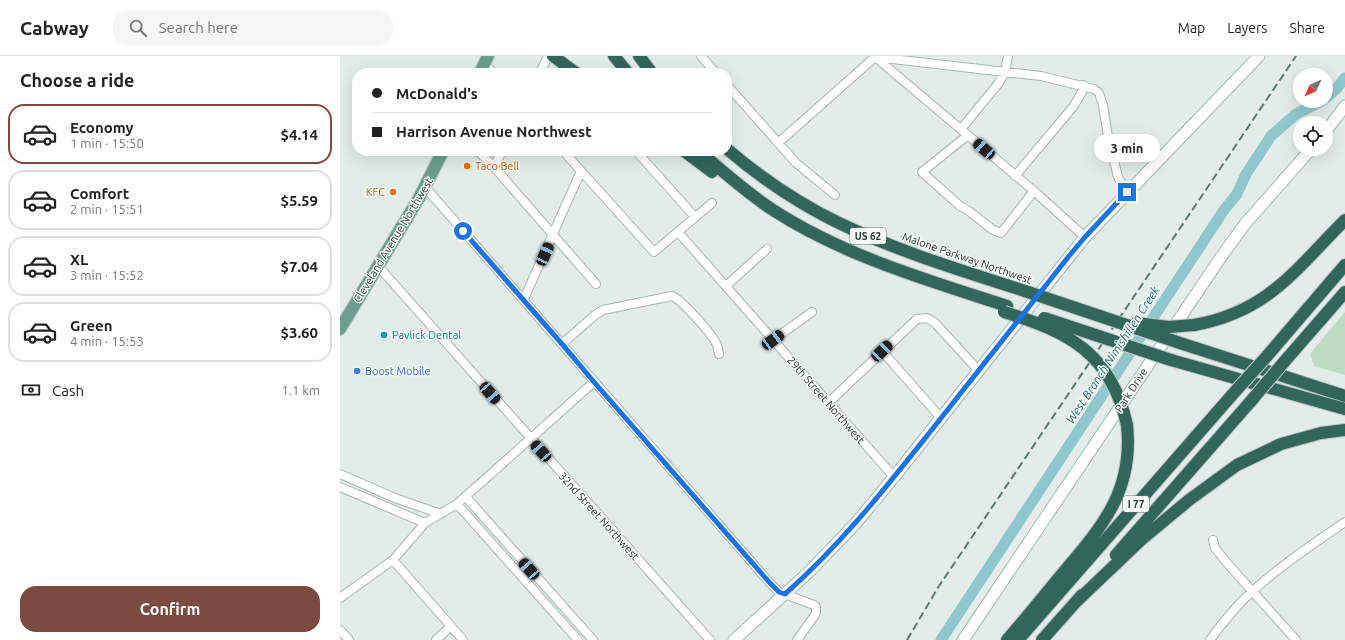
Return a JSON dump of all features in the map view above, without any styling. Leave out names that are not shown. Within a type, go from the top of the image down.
[{"type":"highway","points":[[552,56],[569,68]]},
{"type":"highway","points":[[614,56],[624,68]]},
{"type":"highway","points":[[639,56],[648,68]]},
{"type":"highway","name":"Malone Parkway Northwest","points":[[732,153],[773,184],[812,209],[840,224],[910,253],[1080,310]]},
{"type":"highway","points":[[691,156],[727,182],[772,209]]},
{"type":"highway","name":"US 62","points":[[705,156],[772,209],[810,231],[876,261],[904,278],[1006,309]]},
{"type":"highway","points":[[1325,240],[1345,214]]},
{"type":"highway","points":[[1080,310],[1146,325],[1170,327],[1211,322],[1247,308],[1286,280],[1345,220]]},
{"type":"highway","name":"I 77","points":[[1018,640],[1345,265]]},
{"type":"highway","name":"I 77","points":[[1042,640],[1345,292]]},
{"type":"highway","points":[[1287,359],[1312,340],[1345,303]]},
{"type":"highway","points":[[1006,309],[1206,371],[1295,402],[1345,416]]},
{"type":"highway","points":[[1006,309],[1053,329],[1071,339],[1087,351],[1104,370],[1114,386],[1120,402],[1126,425],[1128,449],[1126,473],[1117,497],[1110,510],[1089,542],[1007,640]]},
{"type":"highway","points":[[1080,310],[1345,396]]},
{"type":"highway","points":[[1206,371],[1345,409]]},
{"type":"highway","points":[[1077,601],[1141,540],[1189,500],[1237,465],[1253,456],[1286,442],[1320,433],[1345,430]]},
{"type":"main road","name":"Cleveland Avenue Northwest","points":[[340,329],[425,187],[440,156]]},
{"type":"street","points":[[542,68],[548,56]]},
{"type":"street","points":[[552,56],[563,68]]},
{"type":"street","points":[[701,56],[712,68]]},
{"type":"street","points":[[874,56],[1034,191],[1085,237]]},
{"type":"street","points":[[778,143],[874,56],[1041,76],[1083,85],[1094,89],[1099,93],[1103,105],[1108,137],[1118,177],[1127,192]]},
{"type":"street","points":[[961,129],[996,87],[1005,72],[1008,56]]},
{"type":"street","points":[[734,640],[810,571],[837,544],[894,477],[1085,237],[1259,56]]},
{"type":"street","points":[[1015,176],[1073,107],[1082,92],[1083,85]]},
{"type":"street","points":[[732,91],[796,163],[834,195]]},
{"type":"street","points":[[1333,121],[1345,106]]},
{"type":"street","points":[[968,135],[922,172],[960,206],[970,211],[993,230],[1001,233],[1034,191]]},
{"type":"street","points":[[483,156],[596,284]]},
{"type":"street","points":[[494,168],[500,156]]},
{"type":"street","points":[[567,156],[654,252],[712,203]]},
{"type":"street","points":[[640,156],[695,217]]},
{"type":"street","name":"Park Drive","points":[[963,640],[1238,233],[1305,156]]},
{"type":"street","points":[[524,299],[581,171]]},
{"type":"street","points":[[425,187],[769,582],[779,592],[814,605],[817,608],[815,615],[797,640]]},
{"type":"street","name":"29th Street Northwest","points":[[678,232],[894,477]]},
{"type":"street","points":[[726,286],[767,249]]},
{"type":"street","name":"32nd Street Northwest","points":[[378,266],[710,640]]},
{"type":"street","points":[[562,344],[595,315],[603,310],[672,296],[679,299],[697,318],[717,344],[719,354]]},
{"type":"street","points":[[773,340],[812,312]]},
{"type":"street","points":[[828,403],[913,321],[917,319],[927,318],[935,323],[979,370]]},
{"type":"street","points":[[882,351],[941,418]]},
{"type":"street","points":[[340,598],[393,560],[425,523],[458,504],[594,382]]},
{"type":"street","points":[[340,474],[395,498],[441,514]]},
{"type":"street","points":[[340,487],[425,523]]},
{"type":"street","points":[[466,497],[593,640]]},
{"type":"street","points":[[458,504],[578,640]]},
{"type":"street","points":[[1210,640],[1233,612],[1253,592],[1284,565],[1345,522]]},
{"type":"street","points":[[1213,540],[1218,552],[1296,640]]},
{"type":"street","points":[[393,560],[463,640]]},
{"type":"street","points":[[436,640],[451,626]]},
{"type":"street","points":[[340,630],[349,640]]},
{"type":"green space","points":[[1345,312],[1345,375],[1314,366],[1310,354]]},
{"type":"waterway","name":"West Branch Nimishillen Creek","points":[[1333,92],[1345,78]]},
{"type":"waterway","name":"West Branch Nimishillen Creek","points":[[941,640],[1224,210],[1237,194],[1246,174],[1271,136],[1296,114],[1308,108]]},
{"type":"railway","points":[[907,640],[939,586],[1296,56]]},
{"type":"place","name":"Taco Bell","points":[[467,166]]},
{"type":"place","name":"KFC","points":[[393,192]]},
{"type":"place","name":"Pavlick Dental","points":[[384,335]]},
{"type":"place","name":"Boost Mobile","points":[[357,371]]},
{"type":"route","points":[[463,231],[769,582],[779,592],[785,594],[810,571],[856,523],[1069,256],[1127,192]]}]
